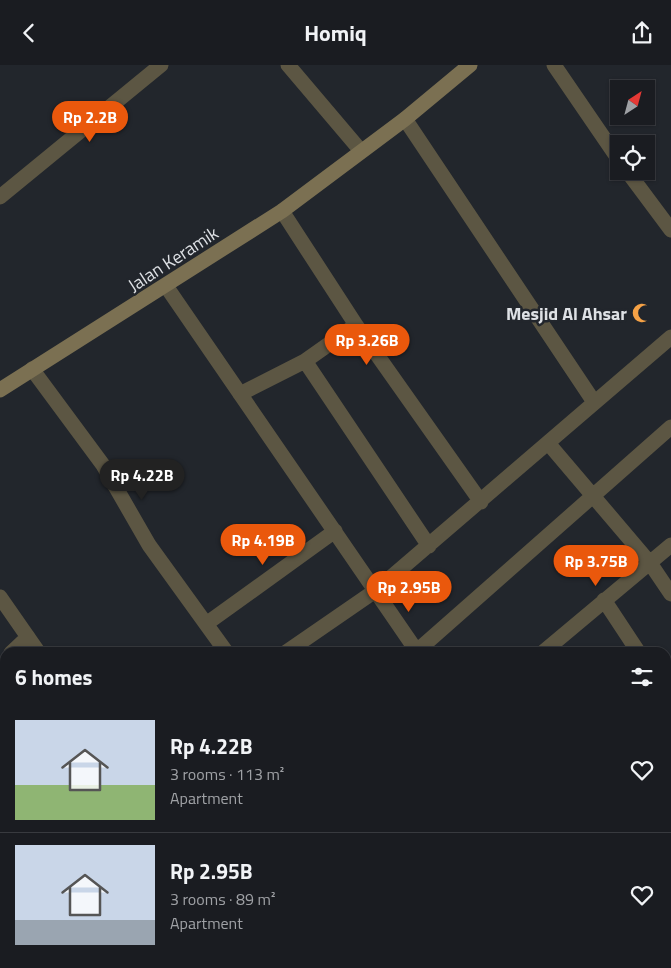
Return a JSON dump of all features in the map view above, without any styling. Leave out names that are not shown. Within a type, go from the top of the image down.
[{"type":"street","points":[[0,197],[161,65]]},
{"type":"street","points":[[288,65],[361,151]]},
{"type":"street","name":"Jalan Keramik","points":[[0,390],[282,211],[405,119],[470,65]]},
{"type":"street","points":[[554,65],[610,147]]},
{"type":"street","points":[[405,119],[594,402]]},
{"type":"street","points":[[634,180],[671,231]]},
{"type":"street","points":[[282,211],[356,325],[481,502]]},
{"type":"street","points":[[166,286],[414,647]]},
{"type":"street","points":[[240,394],[305,361],[356,325]]},
{"type":"street","points":[[294,647],[375,591],[430,546],[671,337]]},
{"type":"street","points":[[305,361],[430,546]]},
{"type":"street","points":[[32,369],[103,465],[115,483],[142,534],[222,647]]},
{"type":"street","points":[[423,647],[671,427]]},
{"type":"street","points":[[548,443],[650,563],[671,594]]},
{"type":"street","points":[[206,625],[335,531]]},
{"type":"street","points":[[551,647],[671,545]]},
{"type":"street","points":[[0,597],[35,647]]},
{"type":"street","points":[[604,600],[635,647]]},
{"type":"street","points":[[17,647],[28,637]]},
{"type":"place","name":"Mesjid Al Ahsar","points":[[642,313]]}]
